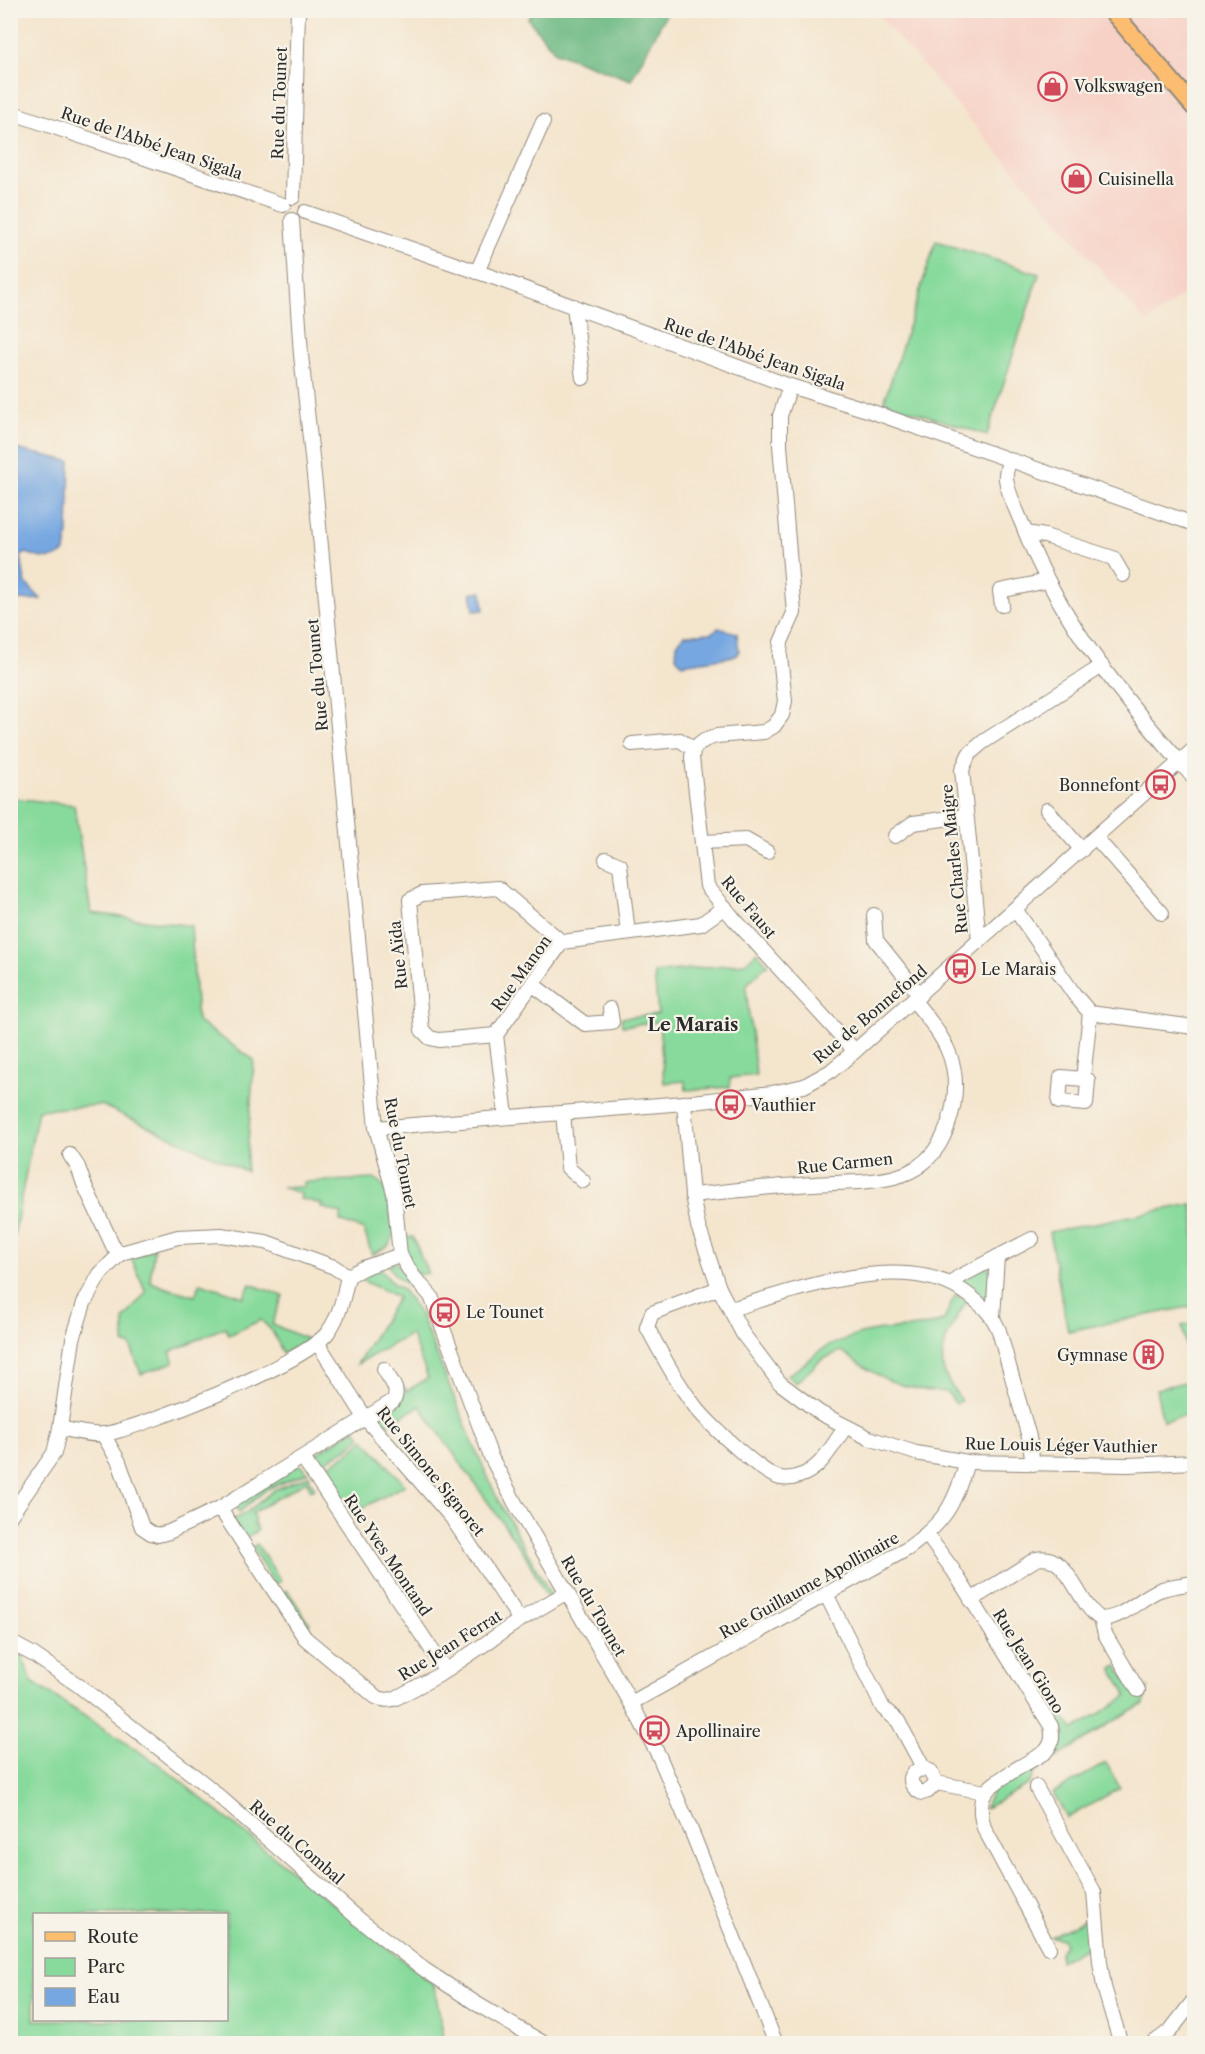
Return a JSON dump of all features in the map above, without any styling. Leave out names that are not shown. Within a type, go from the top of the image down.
[{"type":"main road","points":[[1111,10],[1194,107]]},
{"type":"street","name":"Rue du Tounet","points":[[288,201],[298,10]]},
{"type":"street","name":"Rue de l'Abbé Jean Sigala","points":[[10,112],[288,201]]},
{"type":"street","points":[[477,272],[543,122]]},
{"type":"street","points":[[299,198],[304,203],[305,212],[302,217],[292,220],[283,213],[288,201],[299,198]]},
{"type":"street","name":"Rue de l'Abbé Jean Sigala","points":[[305,212],[573,306],[790,386],[864,409],[1194,524]]},
{"type":"street","name":"Rue du Tounet","points":[[292,220],[302,355],[376,1128],[394,1193],[400,1255],[413,1276],[430,1296],[491,1457],[659,1756],[776,2043]]},
{"type":"street","points":[[573,306],[583,378]]},
{"type":"street","points":[[632,744],[680,740],[693,749],[704,740],[716,736],[764,732],[774,726],[782,716],[785,701],[780,656],[781,642],[795,613],[780,445],[780,416],[790,386]]},
{"type":"street","points":[[1009,461],[1005,478],[1047,581],[1069,620],[1102,666],[1194,778]]},
{"type":"street","points":[[1026,533],[1045,536],[1113,558],[1123,575]]},
{"type":"street","points":[[1002,605],[1000,591],[1047,581]]},
{"type":"street","name":"Rue Charles Maigre","points":[[979,941],[962,770],[969,754],[983,742],[1102,666]]},
{"type":"street","name":"Rue Faust","points":[[693,749],[692,758],[707,886],[855,1051]]},
{"type":"street","name":"Rue de Bonnefond","points":[[376,1128],[684,1103],[772,1093],[804,1086],[831,1071],[917,998],[1194,749]]},
{"type":"street","points":[[1047,810],[1082,850]]},
{"type":"street","points":[[895,836],[913,823],[966,816]]},
{"type":"street","points":[[1096,838],[1162,913]]},
{"type":"street","points":[[702,842],[746,840],[767,852]]},
{"type":"street","points":[[606,859],[620,865],[628,933]]},
{"type":"street","name":"Rue Aïda","points":[[496,1035],[439,1040],[430,1038],[422,1030],[410,900],[422,894],[498,888],[562,942]]},
{"type":"street","name":"Rue Manon","points":[[506,1116],[496,1035],[562,942],[701,924],[725,907]]},
{"type":"street","points":[[1016,909],[1074,994],[1090,1013],[1194,1027]]},
{"type":"street","name":"Rue Carmen","points":[[692,1195],[882,1179],[909,1172],[927,1160],[944,1140],[956,1088],[953,1063],[943,1041],[917,998],[876,940],[874,915]]},
{"type":"street","points":[[532,984],[585,1024],[612,1022],[610,1010]]},
{"type":"street","points":[[1083,1079],[1090,1013]]},
{"type":"street","name":"Rue Louis Léger Vauthier","points":[[684,1103],[692,1195],[698,1226],[719,1288],[744,1334],[780,1383],[820,1413],[845,1428],[869,1438],[916,1453],[967,1462],[1128,1465],[1194,1462]]},
{"type":"street","points":[[563,1113],[568,1168],[583,1181]]},
{"type":"street","points":[[70,1155],[78,1167],[84,1185],[114,1248],[121,1253]]},
{"type":"street","points":[[10,1516],[54,1453],[60,1428],[73,1339],[84,1303],[100,1274],[121,1253],[178,1237],[221,1236],[266,1242],[334,1267],[348,1276]]},
{"type":"street","points":[[952,1284],[957,1278],[1032,1239]]},
{"type":"street","points":[[60,1428],[103,1434],[182,1408],[285,1362],[328,1333],[340,1309],[348,1276],[363,1268],[400,1255]]},
{"type":"street","points":[[993,1317],[998,1257]]},
{"type":"street","points":[[731,1309],[817,1283],[844,1278],[923,1275],[952,1284],[982,1305],[993,1317],[1029,1437],[1033,1464]]},
{"type":"street","points":[[719,1288],[652,1313],[647,1327],[671,1371],[698,1410],[734,1446],[765,1471],[780,1478],[798,1477],[812,1470],[821,1462],[845,1428]]},
{"type":"street","name":"Rue Simone Signoret","points":[[317,1342],[366,1419],[452,1518],[520,1620]]},
{"type":"street","points":[[103,1434],[119,1462],[142,1527],[158,1535],[220,1508],[393,1401],[397,1396],[396,1391],[384,1369]]},
{"type":"street","name":"Rue Yves Montand","points":[[303,1458],[446,1671]]},
{"type":"street","name":"Rue Guillaume Apollinaire","points":[[631,1703],[907,1549],[927,1535],[957,1496],[967,1462]]},
{"type":"street","name":"Rue Jean Ferrat","points":[[220,1508],[306,1638],[376,1697],[390,1701],[446,1671],[520,1620],[567,1592]]},
{"type":"street","name":"Rue Jean Giono","points":[[927,1535],[937,1546],[1051,1726],[1053,1738],[1051,1746],[985,1792]]},
{"type":"street","points":[[971,1600],[1036,1559],[1047,1557],[1057,1561],[1089,1609],[1101,1619],[1105,1634],[1138,1690]]},
{"type":"street","points":[[1101,1619],[1111,1619],[1157,1591],[1194,1583]]},
{"type":"street","points":[[826,1594],[883,1708],[898,1721],[924,1769]]},
{"type":"street","name":"Rue du Combal","points":[[10,1635],[206,1785],[360,1920],[425,1970],[544,2043]]},
{"type":"street","name":"Rue du Combal","points":[[10,1642],[34,1655]]},
{"type":"street","points":[[924,1769],[930,1771],[936,1783],[928,1791],[922,1793],[913,1787],[910,1780],[918,1770],[924,1769]]},
{"type":"street","points":[[936,1783],[985,1792],[981,1805],[984,1828],[1049,1948]]},
{"type":"street","points":[[1036,1787],[1094,1893],[1104,1988],[1121,2043]]},
{"type":"street","points":[[1152,2043],[1170,2031],[1194,2000]]},
{"type":"shaded area","points":[[875,11],[1194,11],[1194,286],[1147,323]]},
{"type":"green space","points":[[533,11],[668,11],[631,80],[555,52],[528,19]]},
{"type":"green space","points":[[936,241],[1039,274],[987,435],[884,402]]},
{"type":"green space","points":[[10,784],[13,798],[74,805],[91,913],[191,926],[197,1021],[254,1060],[246,1171],[101,1105],[38,1110],[11,1250]]},
{"type":"green space","points":[[757,952],[768,964],[748,983],[746,988],[756,1075],[730,1078],[730,1087],[686,1090],[685,1081],[664,1083],[659,1022],[622,1026],[621,1018],[658,1014],[654,973],[745,963]]},
{"type":"green space","points":[[376,1179],[384,1187],[386,1183],[394,1235],[388,1246],[372,1255],[364,1230],[340,1221],[342,1214],[321,1207],[322,1204],[300,1199],[301,1194],[282,1187],[304,1187],[304,1182]]},
{"type":"green space","points":[[1192,1204],[1194,1306],[1068,1331],[1049,1232]]},
{"type":"green space","points":[[413,1237],[428,1273],[418,1275],[406,1257],[401,1238]]},
{"type":"green space","points":[[154,1248],[150,1281],[155,1284],[195,1296],[200,1283],[244,1297],[250,1284],[283,1296],[272,1324],[309,1340],[283,1353],[272,1331],[261,1320],[229,1335],[225,1327],[170,1352],[174,1362],[141,1374],[130,1345],[124,1344],[124,1319],[146,1292],[131,1258]]},
{"type":"green space","points":[[398,1264],[429,1302],[441,1335],[438,1336],[417,1297],[388,1265]]},
{"type":"green space","points":[[987,1266],[992,1270],[988,1297],[984,1300],[961,1285],[960,1280]]},
{"type":"green space","points":[[380,1268],[392,1283],[402,1289],[420,1314],[498,1500],[551,1595],[548,1599],[526,1556],[420,1406],[380,1428],[373,1420],[398,1403],[401,1384],[407,1391],[428,1378],[411,1334],[357,1364],[398,1297],[357,1278]]},
{"type":"green space","points":[[955,1295],[967,1300],[948,1334],[942,1362],[945,1375],[961,1401],[956,1404],[947,1392],[917,1389],[890,1381],[841,1351],[821,1360],[796,1383],[787,1375],[800,1368],[821,1350],[860,1334],[926,1326],[944,1320]]},
{"type":"green space","points":[[1194,1323],[1194,1373],[1191,1374],[1182,1326]]},
{"type":"green space","points":[[1194,1380],[1194,1413],[1163,1421],[1156,1389]]},
{"type":"green space","points":[[355,1429],[361,1436],[348,1448],[321,1464],[314,1455]]},
{"type":"green space","points":[[364,1439],[405,1485],[353,1513],[323,1468],[345,1456]]},
{"type":"green space","points":[[297,1465],[302,1466],[308,1472],[267,1489],[239,1512],[234,1503]]},
{"type":"green space","points":[[310,1475],[309,1480],[315,1488],[311,1490],[306,1481],[252,1513],[255,1520],[253,1522],[258,1530],[244,1539],[232,1521],[274,1490]]},
{"type":"green space","points":[[257,1544],[281,1581],[274,1585],[252,1547]]},
{"type":"green space","points":[[287,1590],[310,1624],[302,1628],[281,1594]]},
{"type":"green space","points":[[10,1625],[32,1682],[160,1765],[434,1985],[445,2043],[11,2043]]},
{"type":"green space","points":[[1117,1666],[1138,1696],[1148,1688],[1144,1704],[1035,1771],[1029,1784],[984,1809],[993,1790],[1053,1747],[1061,1747],[1065,1732],[1056,1718],[1061,1714],[1074,1730],[1127,1696],[1112,1669]]},
{"type":"green space","points":[[1106,1763],[1120,1788],[1067,1818],[1053,1793]]},
{"type":"green space","points":[[1093,1916],[1094,1944],[1060,1961],[1060,1952],[1065,1944],[1062,1939],[1050,1937]]},
{"type":"water","points":[[11,448],[70,461],[68,533],[65,552],[55,558],[41,558],[26,553],[21,556],[25,582],[41,599],[11,601]]},
{"type":"water","points":[[482,592],[484,610],[474,611],[471,593]]},
{"type":"water","points":[[718,628],[737,633],[739,651],[736,656],[682,664],[676,657],[677,644],[684,635],[711,633]]},
{"type":"place","name":"Volkswagen","points":[[1053,86]]},
{"type":"place","name":"Cuisinella","points":[[1077,179]]},
{"type":"place","name":"Bonnefont","points":[[1161,785]]},
{"type":"place","name":"Le Marais","points":[[960,969]]},
{"type":"place","name":"Vauthier","points":[[730,1105]]},
{"type":"place","name":"Le Tounet","points":[[445,1312]]},
{"type":"place","name":"Gymnase","points":[[1149,1355]]},
{"type":"place","name":"Apollinaire","points":[[655,1731]]},
{"type":"district","name":"Le Marais","points":[[693,1025]]}]
